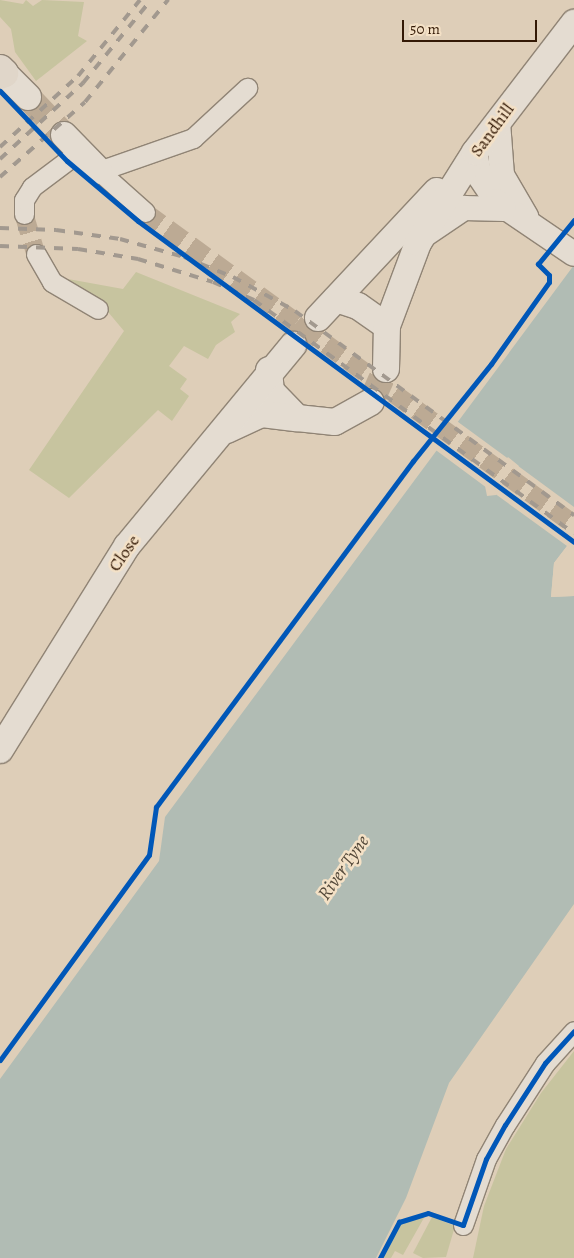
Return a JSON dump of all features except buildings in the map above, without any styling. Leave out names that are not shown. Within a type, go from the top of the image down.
[{"type":"main road","name":"Sandhill","points":[[386,369],[387,326],[418,243],[475,152],[574,23]]},
{"type":"main road","points":[[1,72],[28,97]]},
{"type":"main road","points":[[72,143],[100,171]]},
{"type":"main road","points":[[318,318],[475,152]]},
{"type":"main road","points":[[336,299],[358,306],[387,326]]},
{"type":"main road","name":"Close","points":[[0,750],[127,546],[212,444],[269,370],[293,345]]},
{"type":"main road","points":[[269,370],[271,392],[297,418]]},
{"type":"main road","points":[[212,444],[247,417],[262,414],[335,422],[371,402]]},
{"type":"street","points":[[145,212],[100,171],[193,138],[247,88]]},
{"type":"street","points":[[498,122],[502,175],[538,227]]},
{"type":"street","points":[[24,214],[24,200],[32,187],[72,143]]},
{"type":"street","points":[[475,152],[484,185],[504,208],[538,227],[574,254]]},
{"type":"street","points":[[418,243],[439,222],[464,208],[504,208]]},
{"type":"street","points":[[36,254],[52,282],[98,309]]},
{"type":"street","points":[[464,1225],[486,1159],[504,1125],[545,1063],[574,1031]]},
{"type":"shaded area","points":[[0,0],[23,4],[26,0],[33,6],[42,0],[84,2],[78,36],[87,41],[36,81],[15,52],[11,29],[0,17]]},
{"type":"shaded area","points":[[136,272],[240,314],[231,322],[235,332],[216,345],[208,359],[184,346],[169,366],[187,379],[180,389],[189,396],[172,421],[158,410],[69,498],[29,470],[124,331],[98,300],[68,279],[123,289]]},
{"type":"shaded area","points":[[574,1051],[574,1258],[473,1258],[484,1206],[506,1149],[541,1093]]},
{"type":"shaded area","points":[[425,1216],[403,1255],[395,1251],[391,1258],[382,1258],[401,1224]]},
{"type":"shaded area","points":[[432,1217],[455,1226],[446,1257],[423,1258],[413,1253]]},
{"type":"water","name":"River Tyne","points":[[574,265],[574,537],[554,563],[551,597],[574,596],[574,904],[449,1083],[406,1198],[376,1258],[0,1258],[0,1079],[159,861],[165,817]],"holes":[[[508,457],[519,466],[496,495],[487,496],[485,486]]]},
{"type":"pier","points":[[454,419],[574,507],[574,541],[556,564],[553,595],[574,596],[551,597],[554,563],[567,546],[494,493],[515,466],[508,460],[487,488],[433,448]]},
{"type":"tunnel","points":[[28,97],[64,135]]},
{"type":"tunnel","points":[[145,212],[574,524]]},
{"type":"tunnel","points":[[24,214],[36,254]]},
{"type":"tunnel","points":[[293,345],[318,318]]},
{"type":"tunnel","points":[[371,402],[386,369]]},
{"type":"railway","points":[[0,147],[78,76],[140,0]]},
{"type":"railway","points":[[0,159],[83,83],[151,0]]},
{"type":"railway","points":[[0,177],[85,102],[168,0]]},
{"type":"railway","points":[[0,228],[56,230],[120,239],[184,257],[233,277],[295,311],[574,515]]},
{"type":"railway","points":[[0,246],[78,249],[138,259],[213,282],[254,300],[574,533]]},
{"type":"cycle path","points":[[0,91],[67,161],[138,221],[574,542]]},
{"type":"cycle path","points":[[0,1060],[149,855],[156,807],[413,461],[491,364],[549,282],[549,275],[538,264],[574,220]]},
{"type":"cycle path","points":[[380,1258],[399,1222],[428,1213],[463,1225],[486,1159],[505,1125],[545,1063],[574,1031]]}]
